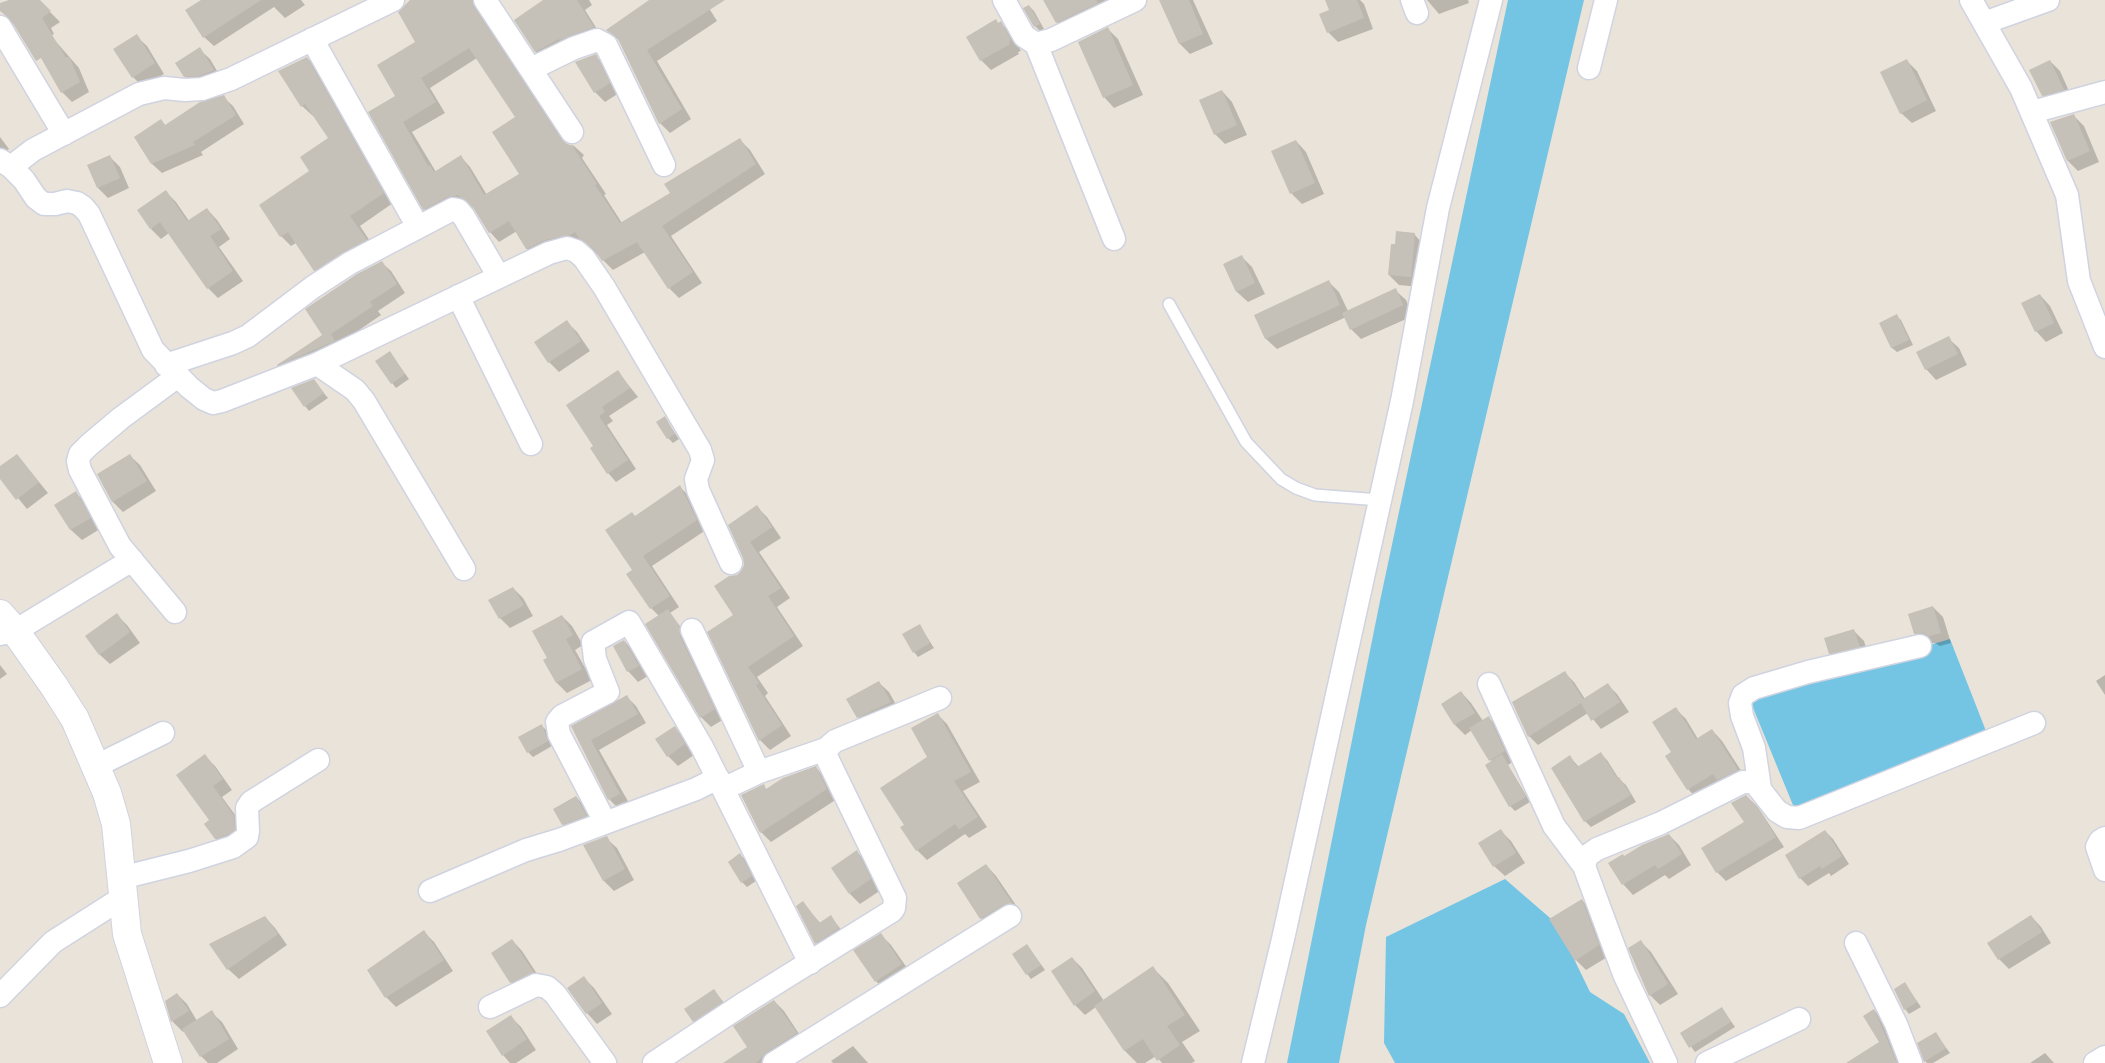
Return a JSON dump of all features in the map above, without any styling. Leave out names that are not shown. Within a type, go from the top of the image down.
[{"type":"street","points":[[393,0],[231,79],[202,89],[164,88],[139,94],[6,163],[24,180],[36,198],[44,204],[56,204],[67,201],[77,203],[83,207],[89,214],[153,350],[172,371],[204,399],[213,402],[317,364],[549,253],[566,248],[576,251],[584,258],[604,287],[700,450],[703,460],[696,479],[698,490],[730,563]]},
{"type":"street","points":[[485,0],[572,132]]},
{"type":"street","points":[[1004,0],[1024,36],[1036,44],[1114,239]]},
{"type":"street","points":[[1036,44],[1051,40],[1135,0]]},
{"type":"street","points":[[1253,1063],[1283,939],[1402,401],[1438,208],[1491,0]]},
{"type":"street","points":[[1589,68],[1606,0]]},
{"type":"street","points":[[1971,0],[2022,88],[2067,195],[2079,281],[2105,346]]},
{"type":"street","points":[[1984,23],[2048,0]]},
{"type":"street","points":[[0,27],[64,134]]},
{"type":"street","points":[[312,39],[418,227]]},
{"type":"street","points":[[531,69],[574,48],[598,40],[606,45],[664,166]]},
{"type":"street","points":[[2032,112],[2105,92]]},
{"type":"street","points":[[175,612],[120,546],[80,470],[78,461],[80,454],[172,371],[248,336],[312,287],[350,263],[453,209],[458,210],[464,216],[499,277]]},
{"type":"street","points":[[458,296],[531,444]]},
{"type":"street","points":[[317,364],[355,390],[364,401],[464,569]]},
{"type":"street","points":[[132,560],[5,626],[54,686],[75,719],[107,793],[116,824],[127,934],[168,1063]]},
{"type":"street","points":[[605,822],[559,734],[557,722],[562,716],[608,692],[595,659],[593,642],[630,622],[702,747],[810,963]]},
{"type":"street","points":[[692,630],[759,772]]},
{"type":"street","points":[[1760,788],[1754,748],[1742,716],[1740,703],[1743,695],[1754,688],[1808,672],[1920,646]]},
{"type":"street","points":[[1489,684],[1554,826],[1584,866],[1624,974],[1666,1063]]},
{"type":"street","points":[[430,891],[526,850],[559,840],[696,789],[759,772],[826,749],[835,741],[940,698]]},
{"type":"street","points":[[1584,866],[1587,856],[1597,849],[1660,822],[1743,782],[1754,782],[1776,810],[1787,818],[1799,818],[2034,724]]},
{"type":"street","points":[[96,766],[163,733]]},
{"type":"street","points":[[654,1063],[888,914],[894,908],[896,904],[895,898],[827,758],[826,749]]},
{"type":"street","points":[[0,996],[53,942],[121,888],[189,861],[233,847],[246,837],[248,830],[247,808],[251,802],[318,760]]},
{"type":"street","points":[[2105,838],[2100,840],[2097,847],[2105,870]]},
{"type":"street","points":[[780,1061],[1010,916]]},
{"type":"street","points":[[1856,943],[1896,1024],[1911,1063]]},
{"type":"street","points":[[490,1007],[536,985],[547,987],[555,994],[605,1063]]},
{"type":"street","points":[[1707,1063],[1799,1019]]},
{"type":"street","points":[[2095,1063],[2105,1058]]},
{"type":"lane","points":[[1169,304],[1246,442],[1281,479],[1296,488],[1315,495],[1380,500]]},
{"type":"water","points":[[1508,0],[1584,0],[1366,925],[1339,1063],[1287,1063],[1380,601]]},
{"type":"water","points":[[1950,639],[1986,731],[1795,810],[1749,698]]},
{"type":"water","points":[[1505,879],[1557,924],[1590,992],[1624,1014],[1650,1063],[1395,1063],[1384,1043],[1386,937]]},
{"type":"building","points":[[9,0],[40,0],[51,11],[42,18],[66,58],[69,56],[80,82],[61,93],[41,58],[36,61],[11,20],[0,11],[0,3]]},
{"type":"building","points":[[201,0],[261,0],[203,38],[185,10]]},
{"type":"building","points":[[410,0],[472,0],[474,7],[561,139],[567,144],[575,146],[573,147],[597,184],[595,185],[620,223],[670,193],[664,184],[740,138],[756,164],[662,226],[693,272],[668,289],[637,242],[602,261],[593,248],[579,238],[575,232],[570,235],[545,240],[526,249],[509,221],[489,233],[474,209],[458,195],[447,197],[423,210],[368,112],[395,96],[377,65],[415,42],[398,12]],"holes":[[[469,48],[515,117],[492,132],[519,174],[484,195],[461,155],[434,172],[430,165],[428,166],[403,122],[436,102],[421,78]]]},
{"type":"building","points":[[543,0],[577,0],[594,27],[559,39],[535,52],[514,20]]},
{"type":"building","points":[[649,0],[725,0],[647,50],[682,109],[659,124],[618,39],[606,30]]},
{"type":"building","points":[[1043,0],[1096,0],[1098,3],[1056,23]]},
{"type":"building","points":[[1159,0],[1189,0],[1203,34],[1179,44]]},
{"type":"building","points":[[1325,0],[1357,0],[1364,18],[1327,33],[1319,14],[1329,10]]},
{"type":"building","points":[[1029,5],[1040,24],[1034,27],[1023,8]]},
{"type":"building","points":[[996,19],[998,23],[1001,21],[1011,40],[1010,44],[980,61],[966,37]]},
{"type":"building","points":[[1108,27],[1133,85],[1103,98],[1078,42]]},
{"type":"building","points":[[137,34],[155,63],[132,78],[113,49]]},
{"type":"building","points":[[200,47],[214,70],[199,76],[184,77],[175,63]]},
{"type":"building","points":[[596,54],[610,83],[594,93],[575,62]]},
{"type":"building","points":[[307,57],[384,193],[350,216],[367,240],[314,271],[288,232],[280,237],[259,205],[309,171],[300,157],[328,138],[305,104],[301,107],[278,71]]},
{"type":"building","points":[[1907,59],[1927,100],[1900,114],[1880,72]]},
{"type":"building","points":[[2050,60],[2064,90],[2042,96],[2029,70]]},
{"type":"building","points":[[1222,90],[1237,125],[1214,135],[1199,100]]},
{"type":"building","points":[[224,95],[236,115],[193,142],[195,145],[151,164],[134,137],[161,119],[165,125],[200,102]]},
{"type":"building","points":[[2074,114],[2090,151],[2067,161],[2050,122]]},
{"type":"building","points":[[1296,140],[1315,183],[1290,194],[1271,151]]},
{"type":"building","points":[[110,155],[120,178],[97,188],[87,165]]},
{"type":"building","points":[[166,190],[187,221],[207,208],[221,229],[210,236],[233,271],[207,289],[160,222],[150,229],[137,210]]},
{"type":"building","points":[[1396,231],[1415,233],[1411,277],[1388,275],[1391,244],[1395,244]]},
{"type":"building","points":[[1242,255],[1255,283],[1236,292],[1223,264]]},
{"type":"building","points":[[382,261],[397,284],[370,302],[373,306],[331,334],[335,341],[276,366],[322,335],[305,309],[357,274]]},
{"type":"building","points":[[1329,280],[1340,305],[1265,339],[1254,315]]},
{"type":"building","points":[[1396,288],[1403,305],[1350,330],[1342,313]]},
{"type":"building","points":[[2040,294],[2054,323],[2035,332],[2021,303]]},
{"type":"building","points":[[1897,314],[1909,340],[1891,348],[1879,323]]},
{"type":"building","points":[[567,320],[581,341],[548,363],[534,342]]},
{"type":"building","points":[[1949,336],[1958,354],[1925,370],[1916,352]]},
{"type":"building","points":[[390,351],[405,374],[391,384],[375,361]]},
{"type":"building","points":[[618,370],[630,388],[602,407],[605,412],[599,416],[628,460],[607,474],[590,448],[593,446],[566,405]]},
{"type":"building","points":[[314,379],[324,393],[304,407],[291,388]]},
{"type":"building","points":[[665,416],[675,434],[667,439],[656,422]]},
{"type":"building","points":[[17,454],[39,482],[16,500],[0,479],[0,466]]},
{"type":"building","points":[[130,454],[147,481],[112,502],[97,474]]},
{"type":"building","points":[[680,485],[697,520],[643,556],[670,596],[650,609],[626,574],[632,570],[605,530],[632,512],[635,516]]},
{"type":"building","points":[[76,491],[91,518],[70,530],[54,505]]},
{"type":"building","points":[[757,505],[772,527],[750,542],[781,588],[768,596],[794,636],[748,667],[759,683],[756,685],[782,725],[759,741],[707,632],[733,615],[714,586],[729,576],[737,575],[744,565],[743,558],[728,525]]},
{"type":"building","points":[[513,587],[524,605],[499,619],[488,600]]},
{"type":"building","points":[[1933,606],[1941,633],[1929,636],[1923,633],[1914,634],[1908,614]]},
{"type":"building","points":[[668,609],[680,627],[680,636],[715,709],[700,718],[645,624]]},
{"type":"building","points":[[117,613],[130,632],[99,655],[85,636]]},
{"type":"building","points":[[562,615],[573,635],[566,639],[582,669],[556,683],[543,660],[547,658],[532,631]]},
{"type":"building","points":[[920,624],[930,643],[913,653],[902,634]]},
{"type":"building","points":[[1854,629],[1860,647],[1829,654],[1824,638]]},
{"type":"building","points":[[624,640],[639,666],[627,672],[613,646]]},
{"type":"building","points":[[1565,671],[1583,699],[1608,683],[1620,702],[1591,721],[1581,703],[1528,737],[1512,702]]},
{"type":"building","points":[[879,681],[891,702],[857,718],[846,699]]},
{"type":"building","points":[[1461,691],[1475,713],[1454,725],[1441,704]]},
{"type":"building","points":[[627,695],[638,714],[591,740],[620,794],[608,800],[571,726]]},
{"type":"building","points":[[1676,707],[1696,739],[1712,729],[1738,770],[1717,780],[1713,774],[1687,790],[1665,756],[1671,752],[1652,722]]},
{"type":"building","points":[[938,713],[971,772],[954,781],[978,817],[959,829],[955,824],[916,851],[900,827],[904,825],[880,788],[927,757],[911,728]]},
{"type":"building","points":[[1489,716],[1505,751],[1489,761],[1469,728]]},
{"type":"building","points":[[542,724],[548,741],[527,753],[518,737]]},
{"type":"building","points":[[675,726],[685,744],[667,757],[655,739]]},
{"type":"building","points":[[1601,752],[1617,778],[1619,777],[1631,795],[1584,822],[1551,768],[1570,755],[1577,767]]},
{"type":"building","points":[[205,754],[223,779],[213,786],[234,816],[235,830],[215,839],[204,824],[209,820],[176,775]]},
{"type":"building","points":[[1502,754],[1526,797],[1509,807],[1485,765]]},
{"type":"building","points":[[816,766],[827,789],[760,833],[741,795],[764,784],[766,789],[783,778]]},
{"type":"building","points":[[1746,795],[1758,808],[1776,837],[1716,873],[1701,848],[1744,822],[1731,803]]},
{"type":"building","points":[[576,796],[587,816],[562,825],[553,809]]},
{"type":"building","points":[[1501,829],[1516,853],[1493,867],[1478,843]]},
{"type":"building","points":[[1825,830],[1842,856],[1822,869],[1820,866],[1799,879],[1785,855]]},
{"type":"building","points":[[1669,834],[1682,854],[1658,869],[1655,865],[1622,885],[1608,863],[1623,854],[1624,856],[1642,845]]},
{"type":"building","points":[[607,836],[625,869],[603,881],[583,845]]},
{"type":"building","points":[[857,850],[871,879],[849,894],[831,868]]},
{"type":"building","points":[[740,853],[752,876],[741,883],[728,862]]},
{"type":"building","points":[[986,864],[1013,904],[1003,905],[980,919],[957,883]]},
{"type":"building","points":[[1582,899],[1599,945],[1575,961],[1549,919]]},
{"type":"building","points":[[803,901],[819,923],[831,915],[839,928],[815,944],[796,906]]},
{"type":"building","points":[[2031,915],[2042,932],[1998,960],[1987,943]]},
{"type":"building","points":[[265,916],[278,934],[227,970],[209,944]]},
{"type":"building","points":[[424,930],[444,960],[385,998],[367,970]]},
{"type":"building","points":[[881,933],[902,964],[875,982],[853,950]]},
{"type":"building","points":[[512,939],[534,973],[510,983],[491,953]]},
{"type":"building","points":[[1641,940],[1668,984],[1649,996],[1628,948]]},
{"type":"building","points":[[1027,944],[1041,965],[1026,975],[1012,954]]},
{"type":"building","points":[[1072,957],[1095,991],[1074,1006],[1051,971]]},
{"type":"building","points":[[1153,966],[1185,1015],[1167,1026],[1180,1045],[1157,1061],[1143,1039],[1124,1051],[1094,1006]]},
{"type":"building","points":[[584,976],[602,1003],[586,1014],[567,988]]},
{"type":"building","points":[[1905,982],[1917,1002],[1904,1010],[1894,989]]},
{"type":"building","points":[[714,989],[723,1002],[693,1022],[684,1009]]},
{"type":"building","points":[[177,993],[189,1011],[171,1022],[165,1001]]},
{"type":"building","points":[[774,1000],[797,1033],[767,1052],[756,1063],[723,1063],[747,1047],[733,1026]]},
{"type":"building","points":[[1722,1007],[1731,1022],[1689,1048],[1680,1033]]},
{"type":"building","points":[[1874,1009],[1897,1063],[1846,1063],[1879,1042],[1863,1016]]},
{"type":"building","points":[[212,1010],[229,1039],[200,1057],[182,1029]]},
{"type":"building","points":[[511,1015],[527,1039],[502,1056],[486,1031]]},
{"type":"building","points":[[1936,1032],[1946,1048],[1924,1062],[1917,1043]]}]
